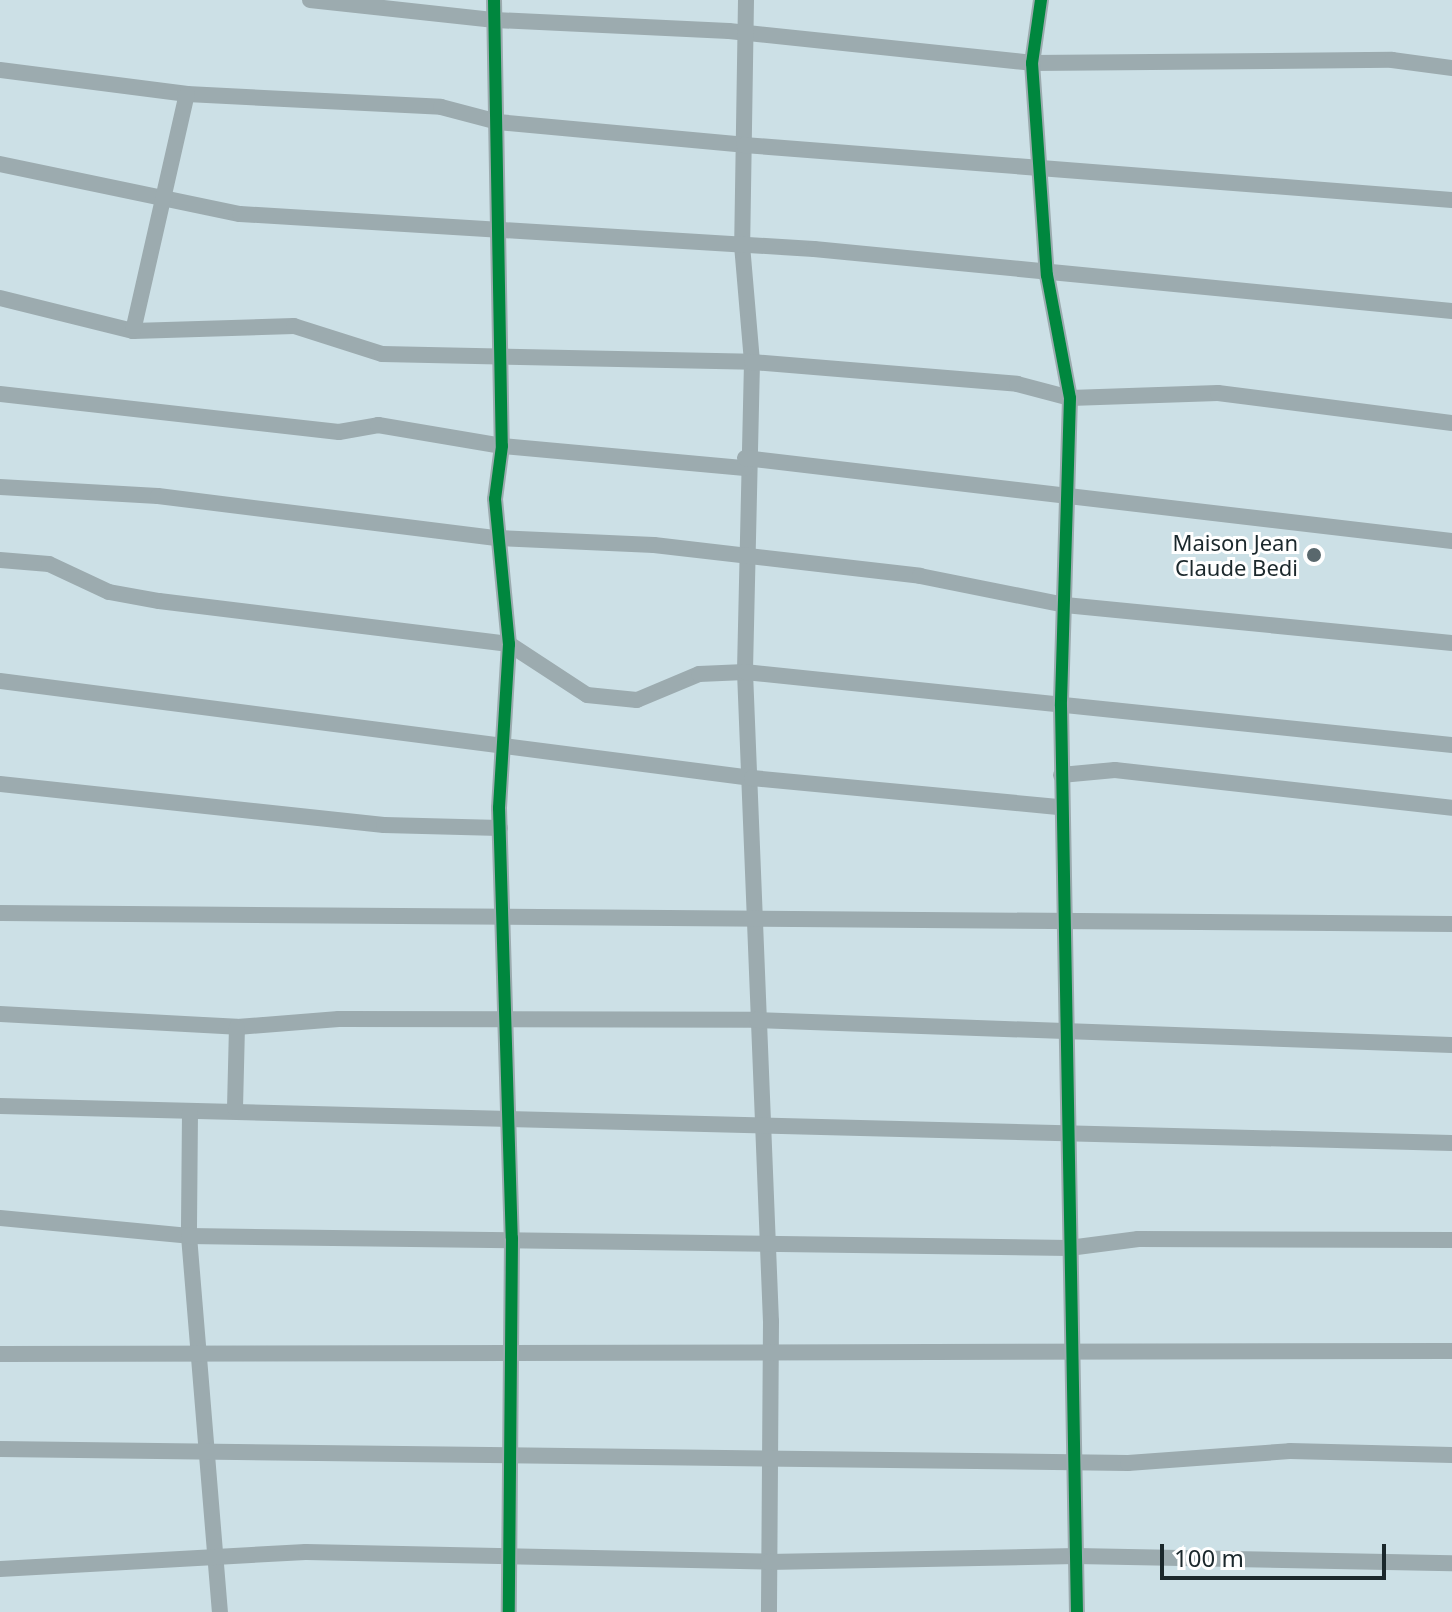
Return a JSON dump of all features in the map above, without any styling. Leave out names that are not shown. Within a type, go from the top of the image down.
[{"type":"street","points":[[310,0],[495,20],[746,34],[1032,63],[1392,60],[1452,68]]},
{"type":"street","points":[[494,0],[502,446],[496,538],[509,644],[500,747],[502,1018],[512,1238],[509,1612]]},
{"type":"street","points":[[746,0],[742,245],[752,362],[745,463],[745,672],[760,917],[757,1020],[770,1352],[769,1612]]},
{"type":"street","points":[[1041,0],[1032,63],[1047,275],[1070,398],[1073,497],[1061,706],[1061,807],[1077,1612]]},
{"type":"street","points":[[0,70],[187,94],[441,107],[498,122],[744,145],[1042,171],[1452,200]]},
{"type":"street","points":[[133,331],[187,94]]},
{"type":"street","points":[[0,164],[240,214],[742,245],[1452,311]]},
{"type":"street","points":[[0,298],[133,331],[271,324],[382,354],[501,360],[752,362],[1017,384],[1070,398],[1218,393],[1452,423]]},
{"type":"street","points":[[0,394],[339,432],[378,425],[502,446],[745,463],[1452,541]]},
{"type":"street","points":[[0,487],[158,496],[496,538],[920,576],[1065,605],[1452,643]]},
{"type":"street","points":[[0,560],[49,564],[109,592],[146,599],[509,644],[587,695],[637,700],[699,674],[745,672],[1452,745]]},
{"type":"street","points":[[0,681],[752,778],[1061,807]]},
{"type":"street","points":[[1061,775],[1115,770],[1452,808]]},
{"type":"street","points":[[0,784],[384,825],[500,828]]},
{"type":"street","points":[[0,913],[760,917],[1063,924],[1452,924]]},
{"type":"street","points":[[0,1014],[237,1027],[502,1018],[757,1020],[1064,1035],[1452,1045]]},
{"type":"street","points":[[235,1108],[237,1027]]},
{"type":"street","points":[[0,1106],[190,1112],[235,1108],[762,1130],[1452,1143]]},
{"type":"street","points":[[190,1112],[189,1236],[220,1612]]},
{"type":"street","points":[[0,1218],[189,1236],[512,1238],[1069,1248],[1138,1239],[1452,1240]]},
{"type":"street","points":[[0,1354],[200,1349],[1452,1351]]},
{"type":"street","points":[[0,1449],[487,1452],[511,1461],[1073,1459],[1128,1463],[1290,1451],[1452,1455]]},
{"type":"street","points":[[0,1569],[214,1557],[510,1555],[768,1562],[1076,1556],[1452,1563]]},
{"type":"cycle path","points":[[494,0],[502,446],[495,499],[509,644],[499,808],[512,1238],[509,1612]]},
{"type":"cycle path","points":[[1041,0],[1032,63],[1047,275],[1070,398],[1061,706],[1077,1612]]},
{"type":"place","name":"Maison Jean Claude Bedi","points":[[1314,555]]}]
